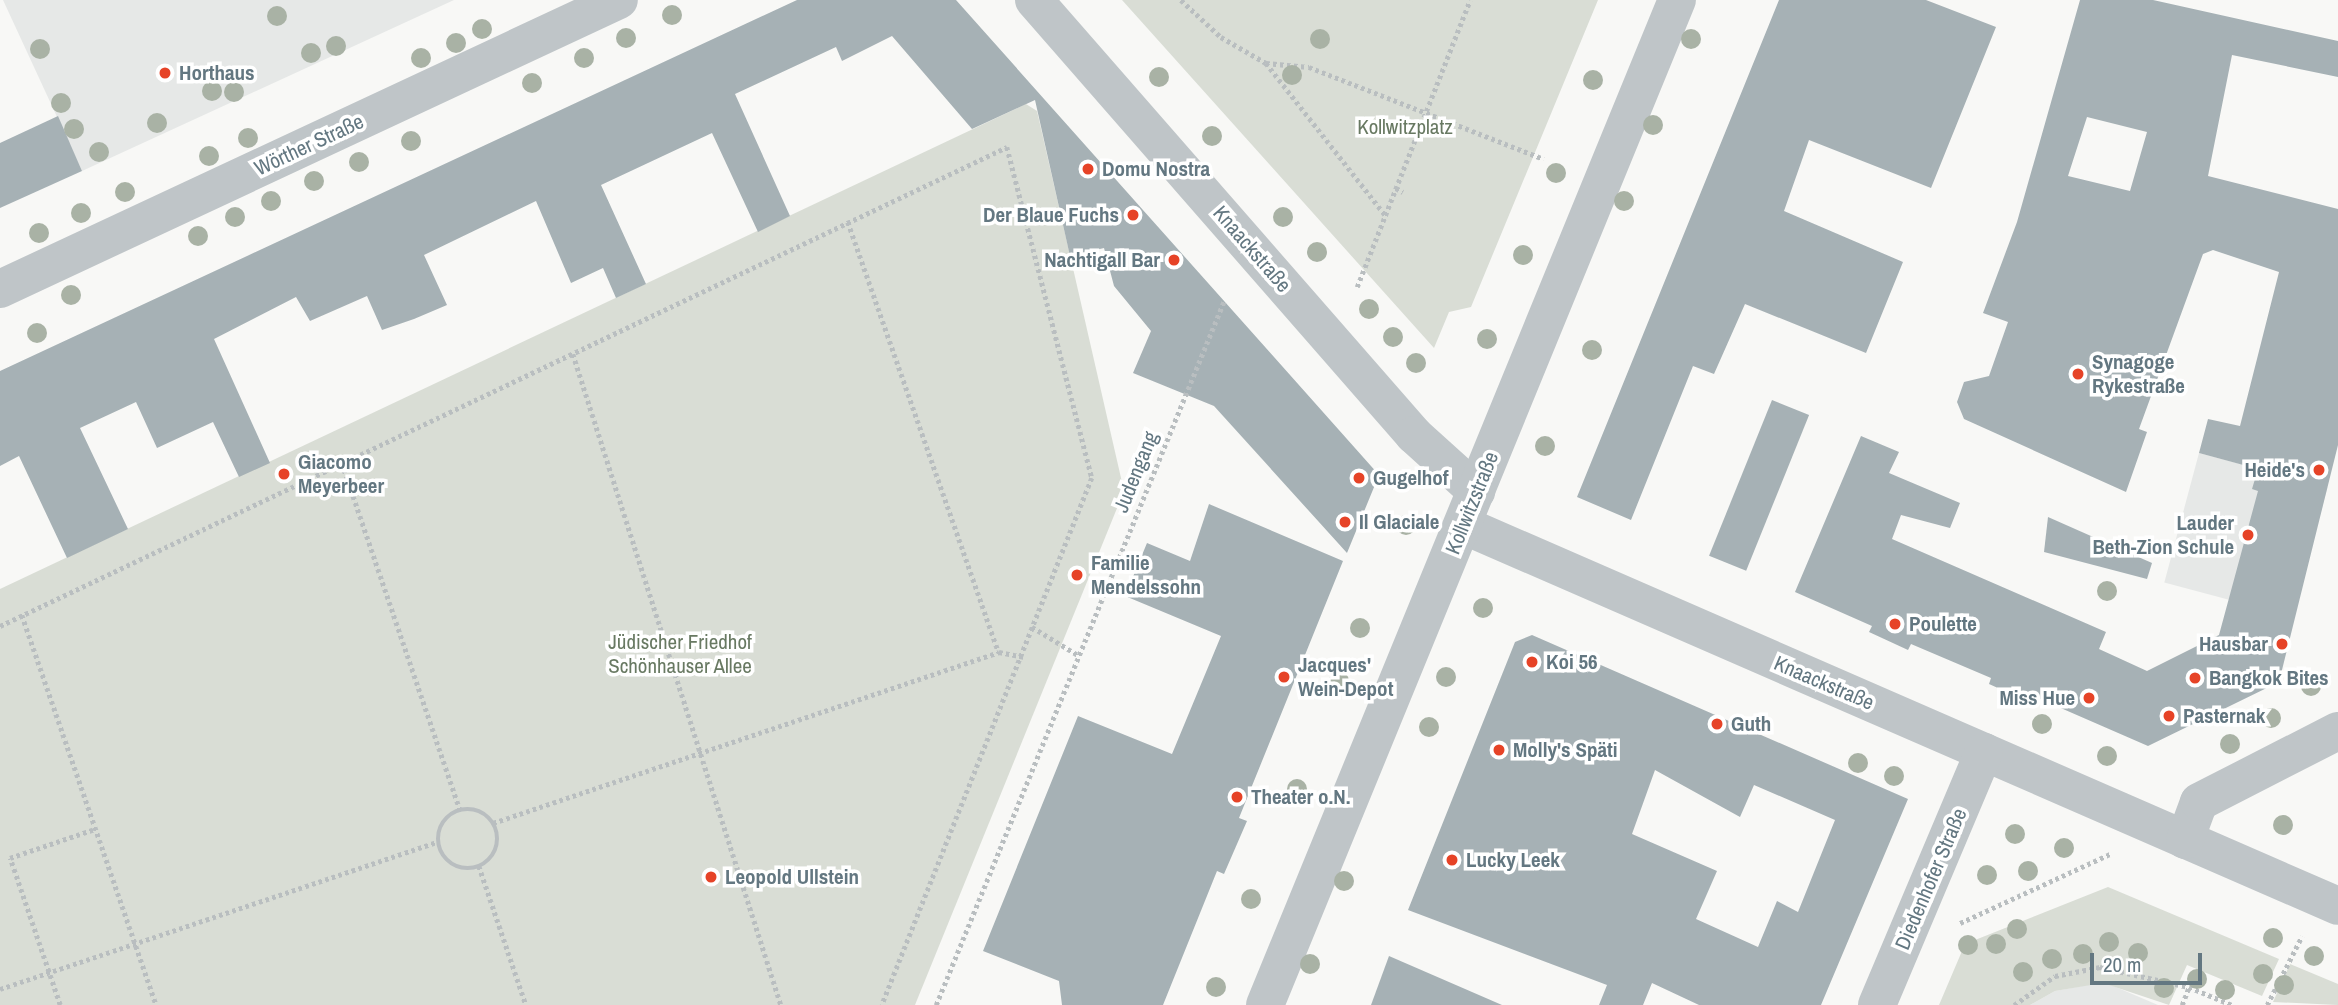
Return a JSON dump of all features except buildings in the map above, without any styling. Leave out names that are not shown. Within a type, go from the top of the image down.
[{"type":"street","name":"Wörther Straße","points":[[0,289],[619,0]]},
{"type":"street","name":"Knaackstraße","points":[[1034,0],[1414,435],[1470,508],[1984,752],[2338,906]]},
{"type":"street","name":"Kollwitzstraße","points":[[1265,1005],[1677,0]]},
{"type":"street","points":[[2185,841],[2199,802],[2338,731]]},
{"type":"street","name":"Diedenhofer Straße","points":[[1877,1005],[1984,752]]},
{"type":"path","points":[[1181,0],[1222,37],[1266,63],[1385,215]]},
{"type":"path","points":[[1357,287],[1470,0]]},
{"type":"path","points":[[1266,63],[1309,67],[1544,159]]},
{"type":"path","points":[[0,626],[1007,147],[1092,478],[1031,627],[1025,657],[882,1005]]},
{"type":"path","points":[[1396,188],[1403,192]]},
{"type":"path","points":[[848,222],[999,652]]},
{"type":"path","name":"Judengang","points":[[936,1005],[1224,301]]},
{"type":"path","points":[[573,354],[781,1005]]},
{"type":"path","points":[[342,463],[460,810]]},
{"type":"path","points":[[22,615],[156,1005]]},
{"type":"path","points":[[1031,627],[1078,655]]},
{"type":"path","points":[[493,823],[999,652],[1025,657]]},
{"type":"path","points":[[460,810],[481,812],[493,823],[496,850],[480,866],[453,864],[438,842],[444,821],[460,810]]},
{"type":"path","points":[[60,1005],[10,858],[95,829]]},
{"type":"path","points":[[0,989],[438,842]]},
{"type":"path","points":[[1961,923],[2110,854]]},
{"type":"path","points":[[480,866],[526,1005]]},
{"type":"path","points":[[2267,1005],[2302,936]]},
{"type":"path","points":[[2014,1005],[2035,987],[2078,969],[2124,969],[2189,987],[2232,1005]]},
{"type":"path","points":[[2182,1005],[2189,987]]},
{"type":"shaded area","name":"Horthaus","points":[[3,0],[454,0],[82,171]]},
{"type":"shaded area","name":"Lauder Beth-Zion Schule","points":[[2199,453],[2327,487],[2293,617],[2164,582]]},
{"type":"shaded area","points":[[2104,982],[2158,1005],[2030,1005],[2055,991]]},
{"type":"green space","name":"Kollwitzplatz","points":[[1122,0],[1598,0],[1471,307],[1449,312],[1434,348]]},
{"type":"green space","name":"Jüdischer Friedhof Schönhauser Allee","points":[[1026,104],[1037,111],[1124,491],[915,1005],[0,1005],[0,589]]},
{"type":"green space","points":[[2108,887],[2279,959],[2262,996],[2187,965],[2169,1005],[2103,983],[2055,991],[2030,1005],[1939,1005],[1965,944]]},
{"type":"green space","points":[[2290,964],[2338,984],[2338,1005],[2273,1002]]},
{"type":"place","name":"Horthaus","points":[[165,73]]},
{"type":"place","name":"Domu Nostra","points":[[1088,169]]},
{"type":"place","name":"Der Blaue Fuchs","points":[[1133,215]]},
{"type":"place","name":"Nachtigall Bar","points":[[1174,260]]},
{"type":"place","name":"Synagoge Rykestraße","points":[[2078,374]]},
{"type":"place","name":"Heide's","points":[[2319,470]]},
{"type":"place","name":"Giacomo Meyerbeer","points":[[284,474]]},
{"type":"place","name":"Gugelhof","points":[[1359,478]]},
{"type":"place","name":"Il Glaciale","points":[[1345,522]]},
{"type":"place","name":"Lauder Beth-Zion Schule","points":[[2248,535]]},
{"type":"place","name":"Familie Mendelssohn","points":[[1077,575]]},
{"type":"place","name":"Poulette","points":[[1895,624]]},
{"type":"place","name":"Hausbar","points":[[2282,644]]},
{"type":"place","name":"Koi 56","points":[[1532,662]]},
{"type":"place","name":"Jacques' Wein-Depot","points":[[1284,677]]},
{"type":"place","name":"Bangkok Bites","points":[[2195,678]]},
{"type":"place","name":"Miss Hue","points":[[2089,698]]},
{"type":"place","name":"Pasternak","points":[[2169,716]]},
{"type":"place","name":"Guth","points":[[1717,724]]},
{"type":"place","name":"Molly's Späti","points":[[1499,750]]},
{"type":"place","name":"Theater o.N.","points":[[1237,797]]},
{"type":"place","name":"Lucky Leek","points":[[1452,860]]},
{"type":"place","name":"Leopold Ullstein","points":[[711,877]]}]
